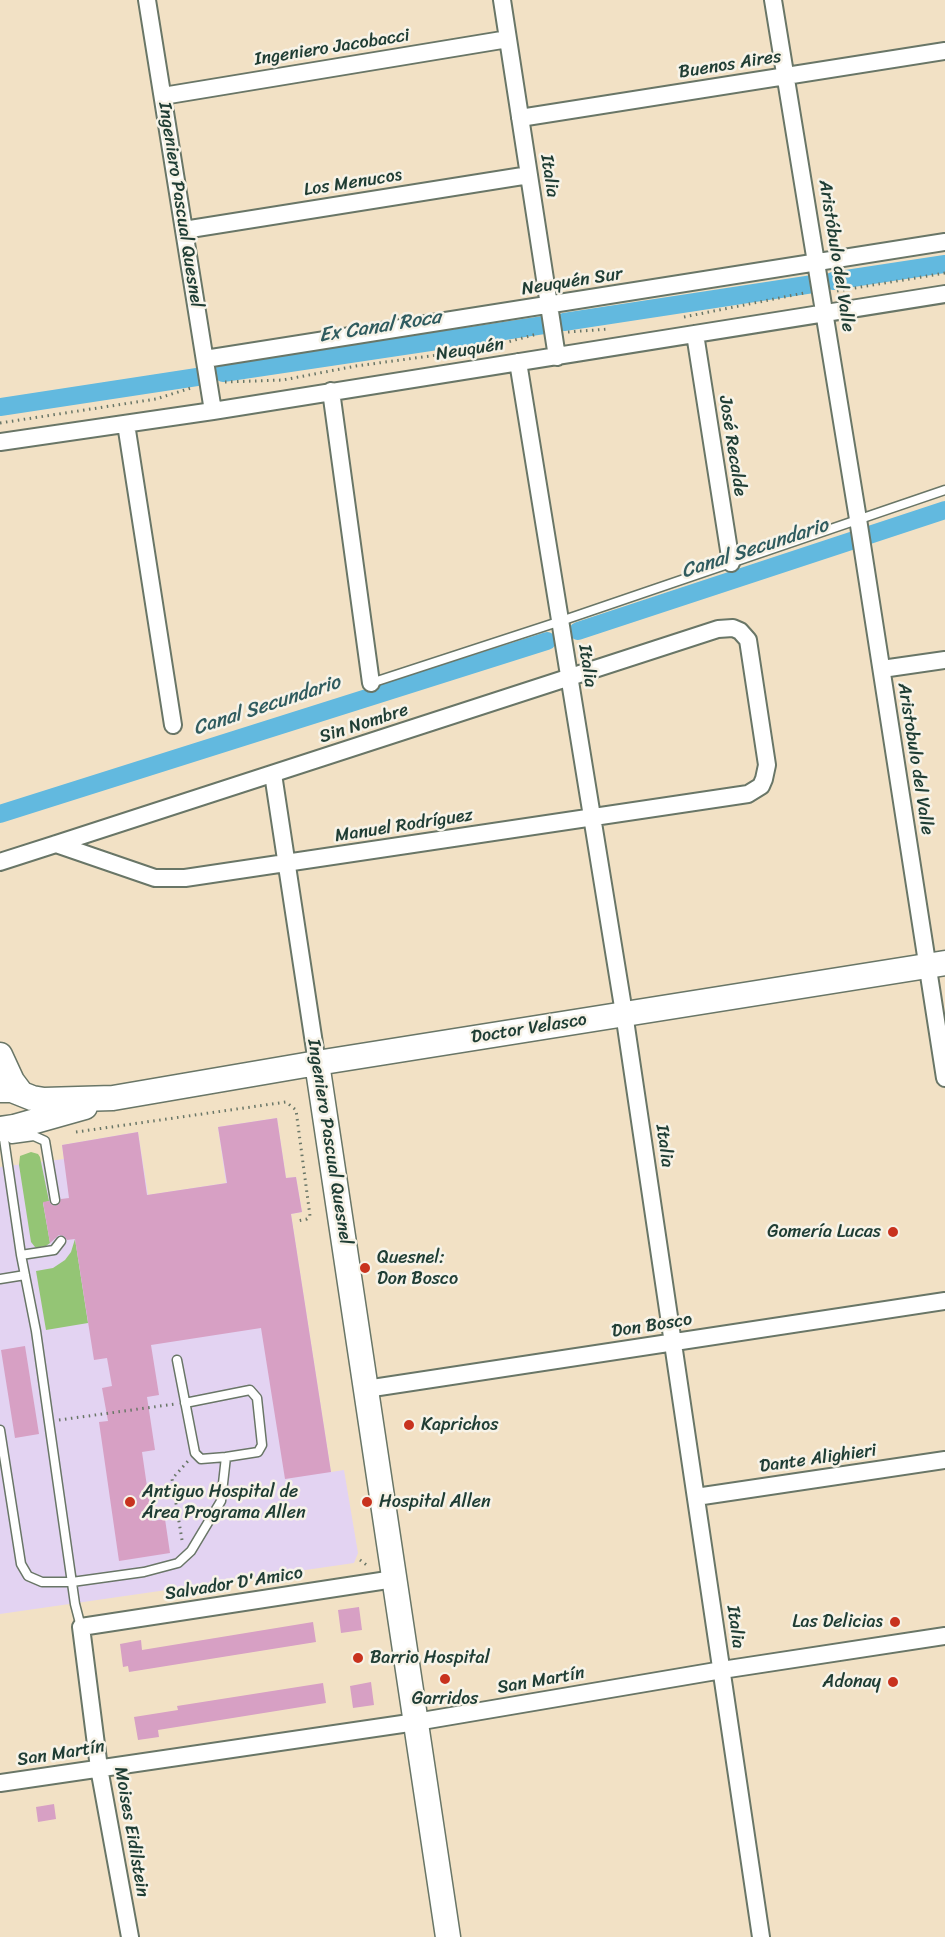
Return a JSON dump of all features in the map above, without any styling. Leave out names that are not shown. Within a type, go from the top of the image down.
[{"type":"main road","name":"Doctor Velasco","points":[[16,1093],[44,1100],[113,1098],[624,1013],[936,965]]},
{"type":"main road","points":[[0,1055],[16,1093],[30,1104],[31,1110],[27,1119],[6,1131]]},
{"type":"main road","name":"Ingeniero Pascual Quesnel","points":[[317,1063],[448,1937]]},
{"type":"main road","name":"Doctor Velasco","points":[[6,1131],[113,1098]]},
{"type":"street","name":"Ingeniero Pascual Quesnel","points":[[147,0],[213,411]]},
{"type":"street","name":"Italia","points":[[502,0],[557,357]]},
{"type":"street","name":"Aristóbulo del Valle","points":[[773,0],[864,558]]},
{"type":"street","name":"Ingeniero Jacobacci","points":[[162,96],[508,39]]},
{"type":"street","name":"Buenos Aires","points":[[520,118],[945,51]]},
{"type":"street","name":"Los Menucos","points":[[184,230],[529,175]]},
{"type":"street","name":"Neuquén Sur","points":[[205,359],[945,243]]},
{"type":"street","name":"Neuquén","points":[[0,442],[213,411],[945,294]]},
{"type":"street","name":"José Recalde","points":[[695,334],[731,563]]},
{"type":"street","name":"Italia","points":[[518,362],[624,1013],[761,1937]]},
{"type":"street","name":"Sin Nombre","points":[[331,391],[371,683]]},
{"type":"street","points":[[126,424],[173,725]]},
{"type":"street","name":"Aristobulo del Valle","points":[[864,558],[936,965]]},
{"type":"street","name":"Sin Nombre","points":[[0,862],[718,629],[733,628],[740,631],[745,635],[750,646],[767,765],[760,786]]},
{"type":"street","points":[[882,669],[945,660]]},
{"type":"street","name":"Ingeniero Pascual Quesnel","points":[[273,774],[317,1063]]},
{"type":"street","name":"Manuel Rodríguez","points":[[56,844],[155,878],[184,878],[741,795],[754,791],[760,786]]},
{"type":"street","points":[[936,965],[945,1078]]},
{"type":"street","name":"Don Bosco","points":[[366,1389],[945,1301]]},
{"type":"street","name":"Dante Alighieri","points":[[696,1497],[945,1460]]},
{"type":"street","name":"Salvador D'Amico","points":[[81,1627],[394,1579]]},
{"type":"street","name":"Moises Eidilstein","points":[[81,1627],[99,1768],[130,1937]]},
{"type":"street","name":"San Martín","points":[[0,1783],[416,1722],[722,1670],[945,1636]]},
{"type":"lane","points":[[371,683],[945,490]]},
{"type":"lane","points":[[55,1200],[45,1141],[34,1136],[6,1131],[21,1255],[36,1331],[72,1582],[81,1627]]},
{"type":"lane","points":[[21,1255],[54,1250],[61,1241]]},
{"type":"lane","points":[[0,1279],[25,1275]]},
{"type":"lane","points":[[177,1360],[185,1403],[195,1454],[201,1459],[258,1452],[262,1445],[257,1398],[250,1390],[185,1403]]},
{"type":"lane","points":[[0,1430],[21,1564],[28,1576],[42,1582],[72,1582],[144,1572],[178,1563],[191,1551],[221,1501],[226,1457]]},
{"type":"path","points":[[675,319],[802,293],[851,290],[945,273]]},
{"type":"path","points":[[0,423],[156,399],[209,384],[283,380],[356,366],[482,349],[535,335],[617,328]]},
{"type":"path","points":[[45,1141],[67,1134],[286,1102],[296,1110],[310,1216],[297,1221]]},
{"type":"path","points":[[48,1421],[185,1403]]},
{"type":"path","points":[[185,1556],[172,1479],[195,1454]]},
{"type":"shaded area","points":[[277,1118],[286,1178],[296,1177],[302,1212],[291,1214],[331,1472],[344,1470],[358,1553],[354,1563],[0,1614],[0,1167],[64,1159],[62,1145],[138,1132],[148,1195],[226,1183],[218,1127]]},
{"type":"green space","points":[[31,1152],[40,1157],[49,1201],[43,1203],[50,1243],[39,1247],[35,1247],[31,1242],[19,1165],[20,1156]]},
{"type":"green space","points":[[75,1239],[88,1323],[46,1330],[36,1271],[53,1268],[65,1260],[71,1252]]},
{"type":"building","points":[[277,1118],[286,1178],[296,1177],[302,1212],[291,1214],[331,1472],[285,1479],[261,1328],[151,1345],[159,1395],[147,1397],[155,1450],[142,1452],[152,1521],[165,1519],[170,1553],[119,1561],[99,1422],[108,1421],[102,1388],[112,1386],[107,1358],[94,1360],[75,1239],[67,1240],[64,1236],[59,1235],[50,1243],[43,1202],[49,1201],[55,1206],[61,1199],[69,1198],[62,1145],[138,1132],[147,1195],[227,1183],[218,1127]]},
{"type":"building","points":[[25,1346],[39,1434],[15,1438],[1,1350]]},
{"type":"building","points":[[359,1607],[362,1630],[341,1633],[338,1610]]},
{"type":"building","points":[[313,1622],[316,1642],[129,1672],[128,1666],[123,1667],[120,1644],[141,1640],[142,1650]]},
{"type":"building","points":[[371,1682],[374,1705],[353,1708],[350,1686]]},
{"type":"building","points":[[323,1683],[326,1703],[158,1730],[159,1737],[138,1740],[134,1717],[178,1710],[177,1706]]},
{"type":"building","points":[[54,1804],[56,1819],[38,1822],[36,1807]]},
{"type":"waterway","name":"Ex Canal Roca","points":[[833,281],[945,264]]},
{"type":"waterway","name":"Ex Canal Roca","points":[[564,322],[813,284]]},
{"type":"waterway","name":"Ex Canal Roca","points":[[223,373],[544,325]]},
{"type":"waterway","name":"Ex Canal Roca","points":[[0,407],[197,377]]},
{"type":"waterway","name":"Canal Secundario","points":[[578,631],[945,510]]},
{"type":"waterway","name":"Canal Secundario","points":[[0,814],[547,641]]},
{"type":"place","name":"Gomería Lucas","points":[[893,1232]]},
{"type":"place","name":"Quesnel: Don Bosco","points":[[365,1268]]},
{"type":"place","name":"Kaprichos","points":[[409,1425]]},
{"type":"place","name":"Antiguo Hospital de Área Programa Allen","points":[[130,1502]]},
{"type":"place","name":"Hospital Allen","points":[[367,1502]]},
{"type":"place","name":"Las Delicias","points":[[895,1622]]},
{"type":"place","name":"Barrio Hospital","points":[[358,1658]]},
{"type":"place","name":"Garridos","points":[[445,1679]]},
{"type":"place","name":"Adonay","points":[[893,1682]]}]
